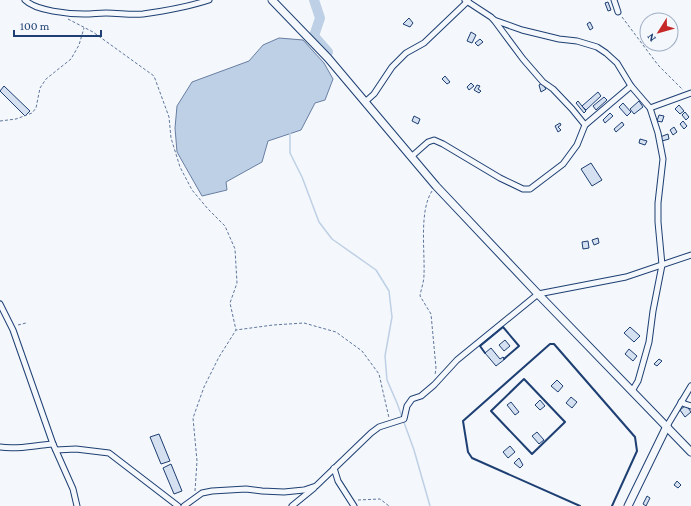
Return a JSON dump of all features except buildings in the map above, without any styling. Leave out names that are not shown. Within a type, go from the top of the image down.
[{"type":"street","points":[[25,0],[28,3],[41,8],[70,13],[106,13],[123,15],[142,14],[185,7],[210,0]]},
{"type":"street","points":[[272,0],[328,58],[436,186],[691,452]]},
{"type":"street","points":[[614,0],[618,12]]},
{"type":"street","points":[[365,102],[374,94],[392,67],[406,53],[424,43],[467,1],[494,20],[523,59],[572,109],[585,125]]},
{"type":"street","points":[[494,20],[522,30],[559,39],[577,41],[597,47],[617,63],[631,86],[650,108],[664,159],[658,203],[658,222],[662,265],[653,311],[649,342],[638,381],[632,391]]},
{"type":"street","points":[[410,157],[428,142],[434,140],[500,178],[523,189],[530,189],[563,164],[577,144],[585,125],[631,86]]},
{"type":"street","points":[[650,108],[689,94]]},
{"type":"street","points":[[292,506],[316,486],[371,433],[379,427],[404,419],[407,406],[412,399],[421,396],[434,385],[457,360],[538,294],[626,277],[691,255]]},
{"type":"street","points":[[0,304],[13,330],[53,444],[73,489],[77,506]]},
{"type":"street","points":[[628,506],[667,426],[691,386]]},
{"type":"street","points":[[681,402],[691,406]]},
{"type":"street","points":[[0,447],[20,448],[53,444]]},
{"type":"street","points":[[56,450],[76,449],[109,453],[178,506]]},
{"type":"street","points":[[334,468],[341,487],[354,506]]},
{"type":"street","points":[[184,506],[202,493],[212,491],[246,489],[284,492],[304,490],[316,486]]},
{"type":"path","points":[[618,12],[658,65],[689,94]]},
{"type":"path","points":[[64,17],[93,32],[154,76],[169,117],[171,138],[180,167],[192,190],[225,226],[235,249],[237,283],[230,303],[236,330],[204,387],[193,418],[197,461],[195,498]]},
{"type":"path","points":[[0,121],[16,119],[32,114],[36,108],[40,88],[46,78],[71,59],[79,45],[84,28]]},
{"type":"path","points":[[434,385],[436,368],[431,314],[420,296],[424,277],[424,213],[429,195],[436,186]]},
{"type":"path","points":[[13,330],[18,325],[26,323]]},
{"type":"path","points":[[236,330],[304,323],[336,332],[362,351],[379,374],[390,424]]},
{"type":"path","points":[[351,500],[380,499],[389,506]]},
{"type":"water","points":[[279,38],[303,40],[324,63],[333,79],[325,100],[315,103],[301,130],[268,141],[262,162],[226,182],[227,190],[202,196],[177,152],[175,128],[177,106],[192,82],[249,61],[263,45]]},
{"type":"waterway","points":[[314,0],[320,18],[314,36],[328,52]]},
{"type":"waterway","points":[[290,133],[290,153],[302,177],[319,222],[332,239],[376,270],[389,291],[392,317],[385,356],[387,380],[414,450],[430,506]]},
{"type":"wall","points":[[485,353],[480,346],[503,327],[519,346],[504,359]]},
{"type":"wall","points":[[580,506],[472,458],[468,452],[463,421],[550,344],[554,344],[635,437],[637,451],[612,506]]},
{"type":"wall","points":[[524,379],[565,422],[532,454],[491,411],[524,379]]}]
